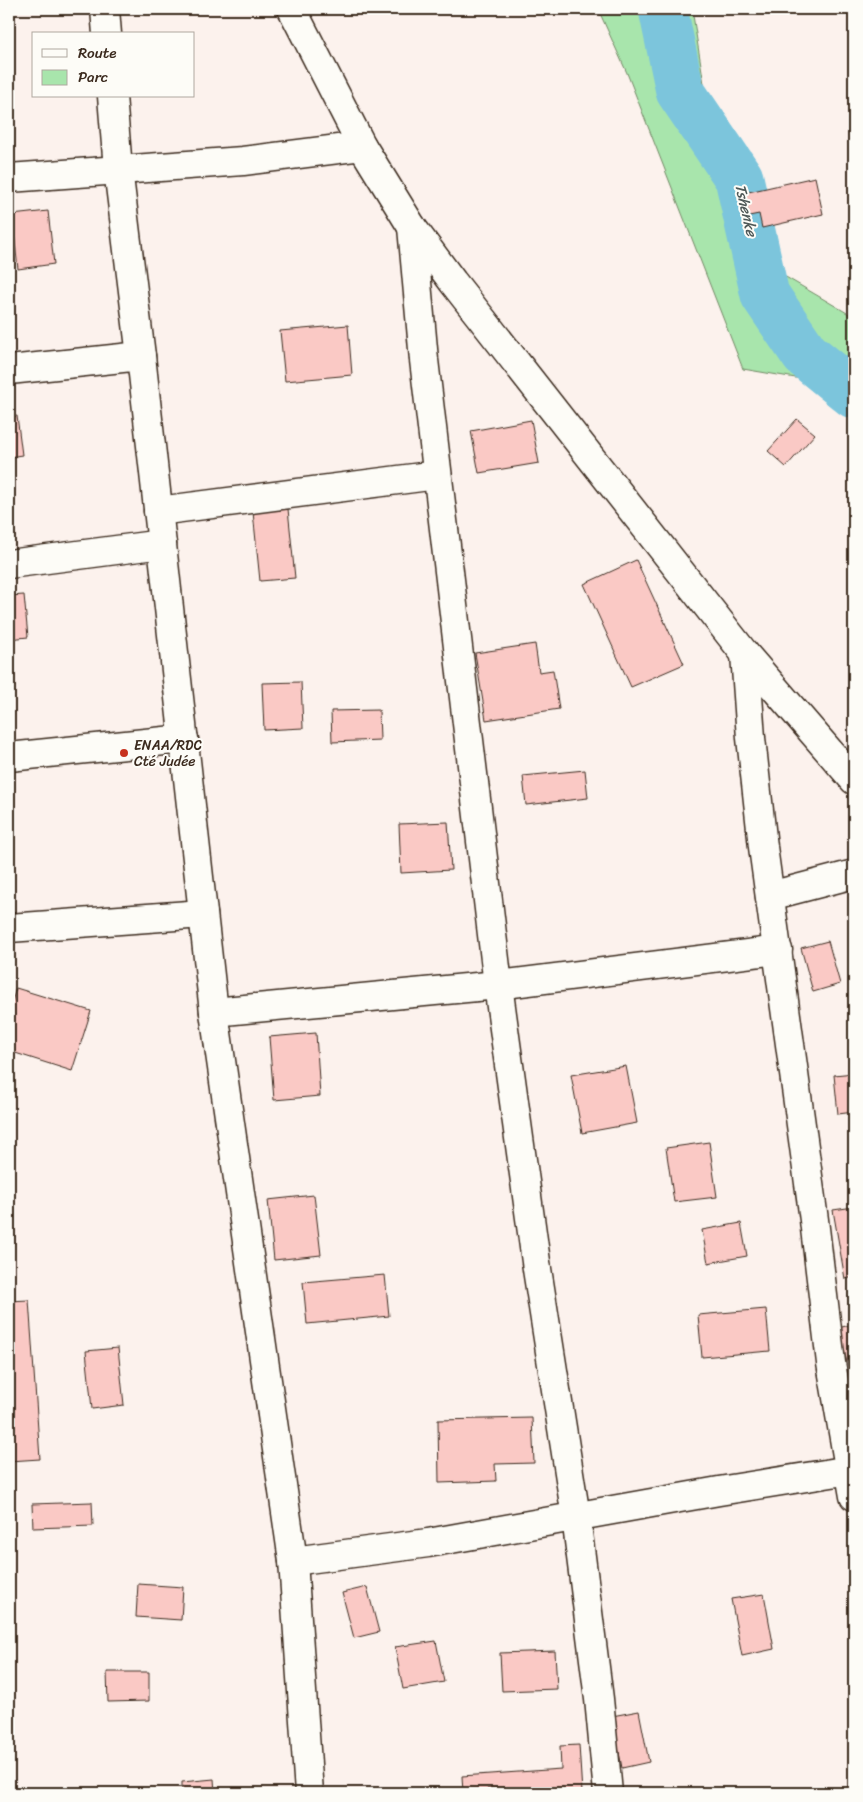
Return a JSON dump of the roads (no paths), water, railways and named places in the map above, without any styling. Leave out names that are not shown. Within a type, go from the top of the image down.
[{"type":"street","points":[[105,9],[107,32]]},
{"type":"street","points":[[292,9],[362,146],[412,226],[453,282],[745,654],[854,780]]},
{"type":"street","points":[[112,98],[118,169],[141,356],[214,1012],[293,1561],[309,1793]]},
{"type":"street","points":[[9,178],[243,161],[362,146]]},
{"type":"street","points":[[412,226],[437,475],[498,985],[537,1269],[576,1516],[599,1699],[608,1793]]},
{"type":"street","points":[[9,370],[141,356]]},
{"type":"street","points":[[158,511],[437,475]]},
{"type":"street","points":[[9,564],[162,544]]},
{"type":"street","points":[[293,1561],[428,1543],[719,1491],[852,1483],[831,1363],[814,1220],[763,847],[752,748],[745,654]]},
{"type":"street","points":[[9,757],[184,739]]},
{"type":"street","points":[[770,896],[854,874]]},
{"type":"street","points":[[9,928],[203,914]]},
{"type":"street","points":[[214,1012],[498,985],[778,950]]},
{"type":"waterway","name":"Tshenke","points":[[663,9],[680,91],[739,178],[765,295],[805,354],[854,394]]},
{"type":"place","name":"ENAA/RDC Cté Judée","points":[[124,753]]}]
